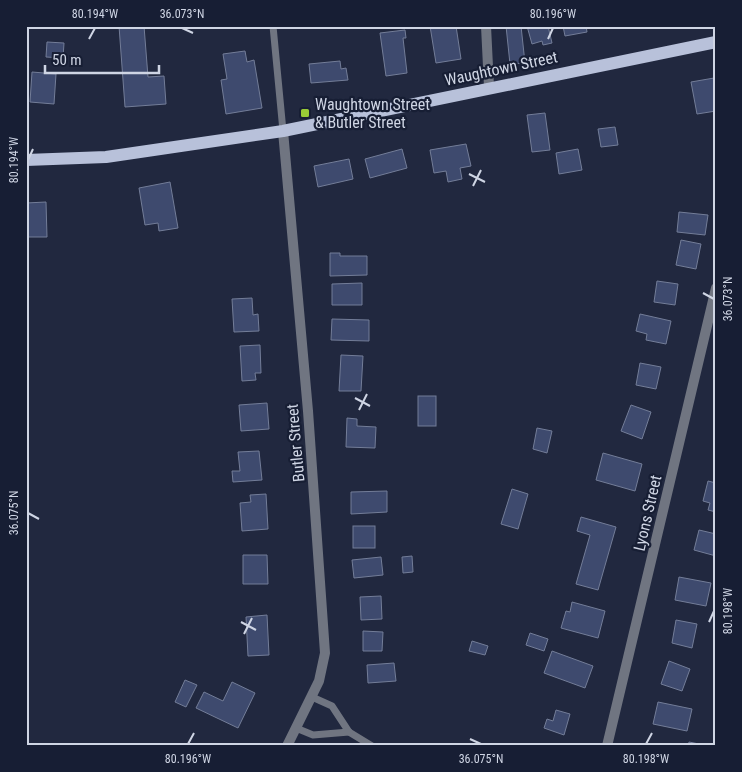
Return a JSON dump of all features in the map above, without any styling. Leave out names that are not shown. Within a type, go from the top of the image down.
[{"type":"main road","name":"Waughtown Street","points":[[26,160],[106,157],[283,131],[489,87],[716,42]]},
{"type":"street","points":[[486,26],[489,87]]},
{"type":"street","name":"Butler Street","points":[[283,131],[325,626],[325,653],[319,681],[287,746]]},
{"type":"street","name":"Lyons Street","points":[[607,746],[716,288]]},
{"type":"lane","points":[[273,26],[283,131]]},
{"type":"lane","points":[[312,697],[332,706],[349,732],[372,746]]},
{"type":"lane","points":[[296,728],[313,734],[349,732]]},
{"type":"building","points":[[119,26],[144,26],[148,77],[164,76],[166,104],[125,107]]},
{"type":"building","points":[[430,26],[456,26],[461,59],[436,63]]},
{"type":"building","points":[[506,26],[521,26],[525,63],[510,64]]},
{"type":"building","points":[[527,26],[548,26],[552,43],[543,45],[542,41],[532,44]]},
{"type":"building","points":[[563,26],[586,26],[587,32],[565,36]]},
{"type":"building","points":[[405,30],[406,38],[403,38],[407,73],[386,76],[380,33]]},
{"type":"building","points":[[47,42],[64,43],[63,58],[46,57]]},
{"type":"building","points":[[245,51],[247,62],[254,60],[262,108],[226,114],[221,80],[227,79],[223,54]]},
{"type":"building","points":[[340,61],[341,69],[346,68],[348,80],[311,83],[309,64]]},
{"type":"building","points":[[32,72],[56,74],[54,104],[30,102]]},
{"type":"building","points":[[714,78],[716,111],[697,114],[691,82]]},
{"type":"building","points":[[545,113],[550,150],[532,152],[527,115]]},
{"type":"building","points":[[615,127],[618,145],[601,147],[598,129]]},
{"type":"building","points":[[466,144],[471,166],[460,168],[462,179],[448,182],[446,171],[434,173],[430,150]]},
{"type":"building","points":[[402,149],[407,168],[370,178],[365,159]]},
{"type":"building","points":[[578,149],[582,170],[559,174],[556,153]]},
{"type":"building","points":[[349,159],[353,179],[318,187],[314,166]]},
{"type":"building","points":[[170,182],[178,228],[159,231],[158,223],[145,225],[139,188]]},
{"type":"building","points":[[46,202],[47,237],[26,237],[26,203]]},
{"type":"building","points":[[679,212],[708,215],[705,235],[677,232]]},
{"type":"building","points":[[681,240],[701,244],[696,269],[676,265]]},
{"type":"building","points":[[330,253],[340,253],[340,256],[367,256],[367,275],[330,276]]},
{"type":"building","points":[[657,281],[678,284],[675,305],[654,302]]},
{"type":"building","points":[[362,283],[362,305],[332,305],[332,284]]},
{"type":"building","points":[[252,298],[253,315],[258,314],[259,331],[234,332],[232,299]]},
{"type":"building","points":[[640,314],[671,321],[666,344],[646,340],[647,334],[636,331]]},
{"type":"building","points":[[332,319],[369,320],[369,341],[331,340]]},
{"type":"building","points":[[260,345],[261,373],[255,373],[256,380],[242,381],[240,346]]},
{"type":"building","points":[[341,355],[363,356],[361,391],[339,391]]},
{"type":"building","points":[[640,363],[661,367],[656,389],[636,385]]},
{"type":"building","points":[[418,396],[436,396],[436,426],[418,426]]},
{"type":"building","points":[[267,403],[269,429],[241,431],[239,405]]},
{"type":"building","points":[[631,405],[651,412],[642,439],[621,431]]},
{"type":"building","points":[[347,418],[357,419],[357,426],[376,427],[375,448],[346,447]]},
{"type":"building","points":[[537,428],[552,431],[547,453],[533,449]]},
{"type":"building","points":[[259,451],[262,480],[233,482],[232,471],[240,471],[238,452]]},
{"type":"building","points":[[603,453],[642,464],[635,491],[596,480]]},
{"type":"building","points":[[708,481],[716,483],[716,512],[708,510],[710,503],[703,501]]},
{"type":"building","points":[[512,489],[528,494],[518,529],[501,524]]},
{"type":"building","points":[[387,491],[387,512],[351,514],[351,492]]},
{"type":"building","points":[[266,494],[268,529],[242,531],[240,503],[251,502],[250,495]]},
{"type":"building","points":[[581,517],[616,527],[598,590],[576,584],[590,535],[577,531]]},
{"type":"building","points":[[353,526],[375,526],[375,548],[353,548]]},
{"type":"building","points":[[699,530],[716,534],[716,556],[694,550]]},
{"type":"building","points":[[243,555],[267,555],[268,584],[243,584]]},
{"type":"building","points":[[412,556],[413,572],[403,573],[402,557]]},
{"type":"building","points":[[381,557],[383,575],[354,578],[352,560]]},
{"type":"building","points":[[679,577],[711,583],[706,606],[675,600]]},
{"type":"building","points":[[381,596],[382,619],[361,620],[360,597]]},
{"type":"building","points":[[572,602],[605,611],[598,638],[561,628],[566,611],[570,612]]},
{"type":"building","points":[[267,615],[269,655],[248,656],[246,617]]},
{"type":"building","points":[[676,620],[697,624],[692,648],[672,643]]},
{"type":"building","points":[[363,631],[383,632],[382,651],[363,651]]},
{"type":"building","points":[[530,633],[548,639],[544,651],[526,645]]},
{"type":"building","points":[[472,641],[488,646],[485,655],[469,651]]},
{"type":"building","points":[[552,651],[593,666],[585,688],[544,673]]},
{"type":"building","points":[[669,661],[690,669],[682,691],[661,684]]},
{"type":"building","points":[[394,663],[396,681],[368,683],[367,665]]},
{"type":"building","points":[[185,680],[197,685],[186,707],[175,702]]},
{"type":"building","points":[[232,682],[255,693],[238,728],[196,708],[204,692],[223,701]]},
{"type":"building","points":[[658,702],[692,709],[687,731],[653,724]]},
{"type":"building","points":[[556,710],[570,714],[564,735],[544,728],[547,719],[553,721]]},
{"type":"building","points":[[689,742],[704,745],[704,746],[688,746]]},
{"type":"place","name":"Waughtown Street & Butler Street","points":[[305,113]]}]
